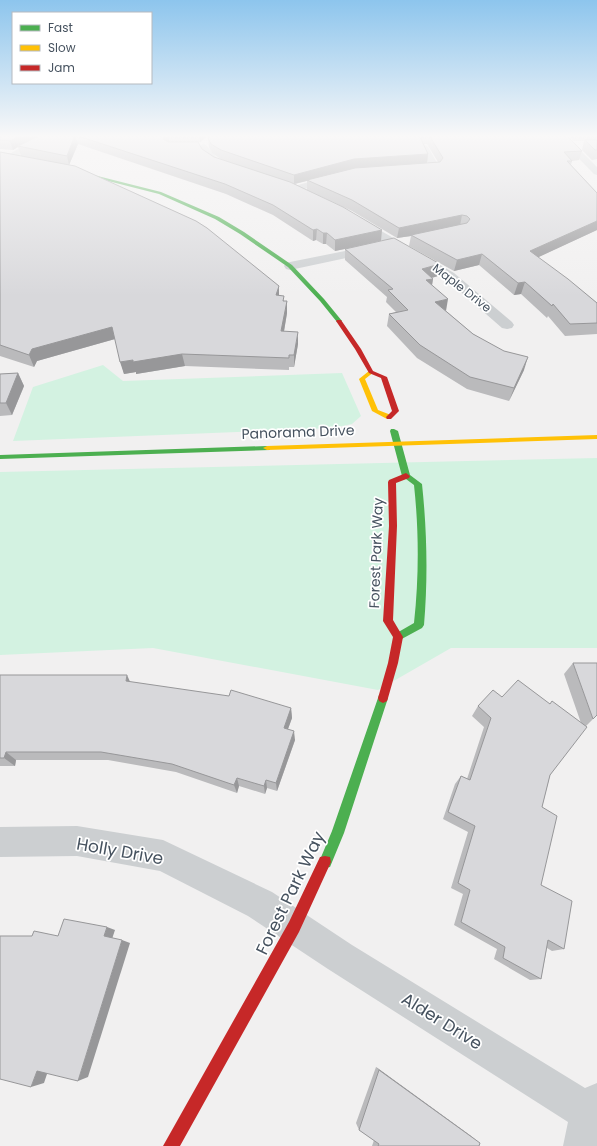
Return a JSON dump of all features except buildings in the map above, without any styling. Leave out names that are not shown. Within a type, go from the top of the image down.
[{"type":"street","points":[[142,188],[188,205],[236,229],[290,266],[322,300],[343,326],[371,372],[384,377],[396,411],[389,416]]},
{"type":"street","points":[[291,188],[308,196]]},
{"type":"street","name":"Maple Drive","points":[[347,214],[450,276],[508,325]]},
{"type":"street","points":[[290,266],[411,241]]},
{"type":"street","points":[[371,372],[362,379],[375,412],[389,416]]},
{"type":"street","points":[[389,416],[398,443],[406,476],[418,484],[424,536],[422,598],[419,625],[398,637]]},
{"type":"street","name":"Panorama Drive","points":[[0,457],[597,437]]},
{"type":"street","name":"Forest Park Way","points":[[171,1146],[294,927],[338,833],[372,733],[393,664],[398,637],[388,621],[393,526],[392,482],[406,476]]},
{"type":"street","name":"Holly Drive","points":[[0,842],[77,841],[163,856],[260,904],[294,927]]},
{"type":"street","name":"Alder Drive","points":[[294,927],[590,1120]]},
{"type":"green space","points":[[103,365],[123,381],[342,373],[361,416],[352,424],[333,428],[13,441],[33,387]]},
{"type":"green space","points":[[597,458],[597,648],[451,648],[378,690],[153,648],[0,655],[0,472]]},
{"type":"traffic: fast","points":[[142,188],[160,193],[217,218],[242,233],[290,266],[322,300],[339,321]]},
{"type":"traffic: fast","points":[[394,431],[406,476],[418,484],[423,554],[419,625],[398,637]]},
{"type":"traffic: fast","points":[[0,457],[267,448]]},
{"type":"traffic: fast","points":[[325,862],[338,833],[383,698]]},
{"type":"traffic: slow","points":[[371,372],[362,379],[375,411],[389,417]]},
{"type":"traffic: slow","points":[[267,448],[597,437]]},
{"type":"traffic: jam","points":[[339,321],[358,349],[371,372],[384,377],[396,411],[389,417]]},
{"type":"traffic: jam","points":[[383,698],[393,663],[398,637],[388,621],[393,526],[392,482],[406,476]]},
{"type":"traffic: jam","points":[[171,1146],[294,927],[325,862]]}]
